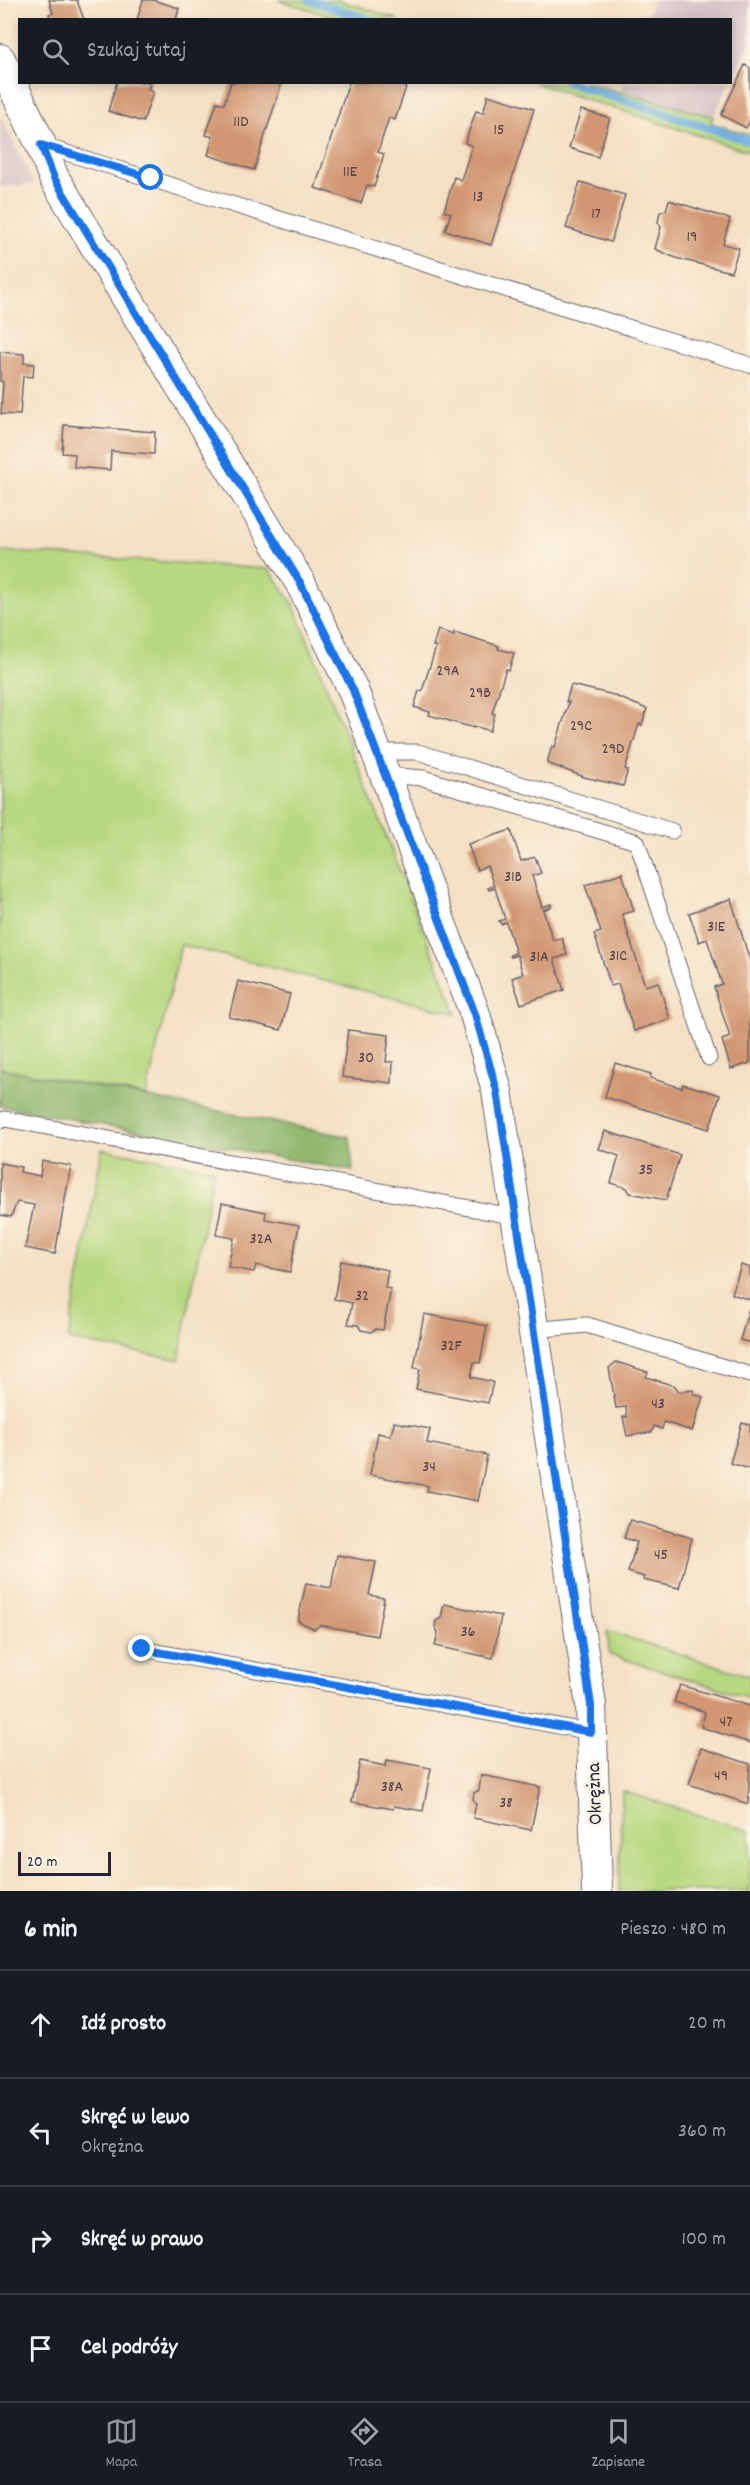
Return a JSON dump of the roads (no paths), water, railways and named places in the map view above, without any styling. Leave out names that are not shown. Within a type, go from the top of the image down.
[{"type":"street","name":"Okrężna","points":[[0,59],[54,178],[301,584],[353,690],[475,1014],[497,1091],[591,1705],[597,1891]]},
{"type":"lane","points":[[41,145],[750,365]]},
{"type":"lane","points":[[381,764],[418,752],[672,831]]},
{"type":"lane","points":[[381,764],[637,842],[709,1058]]},
{"type":"lane","points":[[0,1121],[5,1119],[516,1217]]},
{"type":"lane","points":[[533,1330],[587,1325],[750,1375]]},
{"type":"lane","points":[[142,1649],[591,1732]]},
{"type":"waterway","points":[[310,0],[364,18]]},
{"type":"waterway","points":[[573,84],[750,141]]}]
